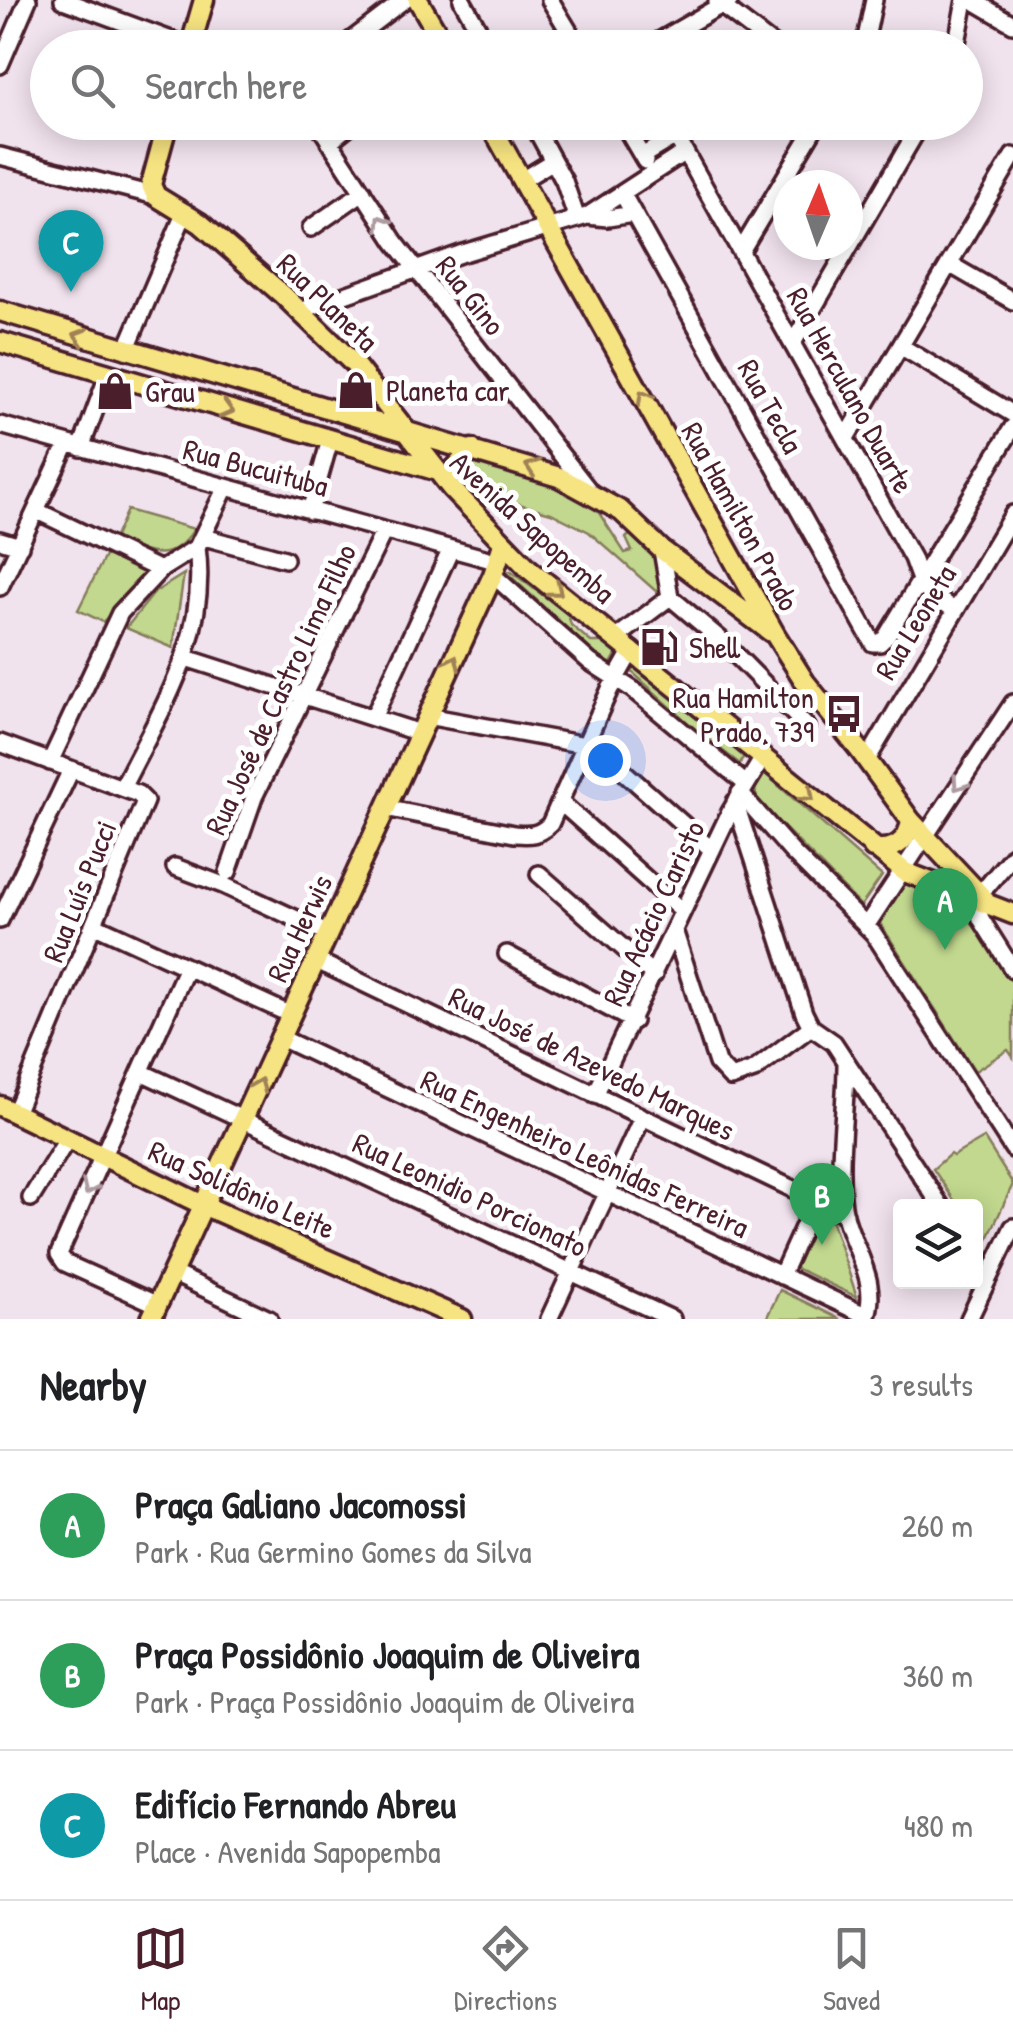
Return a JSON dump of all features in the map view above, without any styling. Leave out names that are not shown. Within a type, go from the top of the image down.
[{"type":"main road","points":[[196,30],[204,0]]},
{"type":"main road","points":[[418,0],[436,30]]},
{"type":"main road","points":[[148,190],[163,140]]},
{"type":"main road","name":"Rua Hamilton Prado","points":[[499,140],[776,636],[805,682],[910,822],[976,898]]},
{"type":"main road","name":"Rua Planeta","points":[[148,190],[185,212],[300,311],[354,364],[391,420]]},
{"type":"main road","points":[[0,311],[126,350],[391,420],[409,432],[559,476],[621,511],[662,550],[776,636]]},
{"type":"main road","name":"Avenida Sapopemba","points":[[0,342],[438,472],[501,559],[632,650],[872,848],[904,872],[1013,914]]},
{"type":"main road","points":[[409,432],[438,472]]},
{"type":"main road","points":[[451,488],[456,468],[472,449]]},
{"type":"main road","name":"Rua Herwis","points":[[154,1312],[501,559]]},
{"type":"main road","points":[[872,848],[899,845],[910,830],[910,822]]},
{"type":"main road","name":"Rua Solidônio Leite","points":[[4,1109],[205,1206],[462,1319]]},
{"type":"street","points":[[0,65],[28,0]]},
{"type":"street","points":[[63,0],[145,30]]},
{"type":"street","points":[[365,30],[404,0]]},
{"type":"street","points":[[462,0],[479,30]]},
{"type":"street","points":[[550,0],[568,30]]},
{"type":"street","points":[[868,30],[874,0]]},
{"type":"street","points":[[960,30],[968,0],[1013,24]]},
{"type":"street","points":[[676,30],[721,2],[756,30]]},
{"type":"street","points":[[542,140],[582,217]]},
{"type":"street","points":[[633,140],[652,174]]},
{"type":"street","points":[[642,156],[669,140]]},
{"type":"street","name":"Rua Herculano Duarte","points":[[678,140],[912,558],[926,591],[954,610]]},
{"type":"street","points":[[741,251],[807,140]]},
{"type":"street","points":[[793,343],[911,140]]},
{"type":"street","name":"Rua Gino","points":[[330,142],[416,270],[591,493]]},
{"type":"street","points":[[300,311],[582,217],[685,152]]},
{"type":"street","name":"Rua Planeta","points":[[0,156],[148,190]]},
{"type":"street","points":[[846,438],[1013,156]]},
{"type":"street","points":[[522,180],[554,161]]},
{"type":"street","points":[[311,228],[362,192]]},
{"type":"street","name":"Rua Tecla","points":[[622,193],[868,638],[875,644],[886,637],[920,580]]},
{"type":"street","points":[[126,350],[185,212]]},
{"type":"street","points":[[582,217],[633,214]]},
{"type":"street","points":[[950,264],[1013,301]]},
{"type":"street","points":[[902,348],[1013,414]]},
{"type":"street","points":[[0,587],[108,375]]},
{"type":"street","name":"Rua Bucuituba","points":[[0,425],[451,549],[501,559]]},
{"type":"street","points":[[920,580],[1013,427]]},
{"type":"street","points":[[310,510],[330,440]]},
{"type":"street","points":[[0,744],[122,788],[186,658],[200,584],[200,542],[226,487]]},
{"type":"street","points":[[37,511],[160,570]]},
{"type":"street","name":"Rua Leoneta","points":[[867,760],[1013,514]]},
{"type":"street","name":"Rua José de Castro Lima Filho","points":[[228,872],[240,830],[384,530]]},
{"type":"street","points":[[0,540],[20,546]]},
{"type":"street","points":[[50,762],[113,623],[160,570],[200,542],[285,559]]},
{"type":"street","points":[[373,718],[451,549]]},
{"type":"street","points":[[662,550],[670,597],[720,639],[808,726]]},
{"type":"street","points":[[501,559],[590,662],[616,680],[740,793],[866,926],[1013,1149]]},
{"type":"street","points":[[616,638],[670,597]]},
{"type":"street","points":[[385,808],[514,834],[535,835],[543,831],[632,650]]},
{"type":"street","points":[[186,658],[373,718],[586,744],[600,750],[712,850]]},
{"type":"street","points":[[866,926],[1013,703]]},
{"type":"street","name":"Rua Acácio Caristo","points":[[595,1095],[740,793],[764,756]]},
{"type":"street","points":[[0,920],[71,770]]},
{"type":"street","name":"Rua Luís Pucci","points":[[4,1109],[95,925],[145,801],[122,788]]},
{"type":"street","points":[[740,793],[792,979],[811,1027],[834,1043],[936,1199]]},
{"type":"street","points":[[560,802],[682,912]]},
{"type":"street","points":[[1013,855],[976,898],[982,919],[1013,970]]},
{"type":"street","points":[[175,867],[224,884],[327,933]]},
{"type":"street","points":[[539,874],[654,975]]},
{"type":"street","points":[[95,925],[289,1014]]},
{"type":"street","points":[[674,930],[717,1064],[724,1074],[731,1078],[754,1070],[811,1027]]},
{"type":"street","points":[[507,954],[632,1020]]},
{"type":"street","name":"Rua José de Azevedo Marques","points":[[315,960],[845,1214]]},
{"type":"street","points":[[154,1312],[60,1260],[61,1247],[186,967]]},
{"type":"street","name":"Rua Engenheiro Leônidas Ferreira","points":[[279,1037],[867,1318]]},
{"type":"street","points":[[846,1062],[842,1182],[845,1214],[870,1282],[872,1296],[867,1318]]},
{"type":"street","name":"Rua Leonidio Porcionato","points":[[141,1072],[672,1319]]},
{"type":"street","points":[[550,1319],[642,1118]]},
{"type":"street","points":[[31,1198],[68,1138]]},
{"type":"street","points":[[780,1276],[816,1201]]},
{"type":"street","points":[[969,1319],[1013,1227]]},
{"type":"street","points":[[172,1273],[269,1319]]},
{"type":"street","points":[[983,1274],[987,1281]]},
{"type":"green space","points":[[466,459],[529,471],[590,499],[625,553],[632,551],[626,538],[629,535],[656,551],[661,584],[658,593],[589,532],[551,513],[460,485],[458,470]]},
{"type":"green space","points":[[127,510],[194,529],[176,549],[167,553],[147,552],[114,539]]},
{"type":"green space","points":[[107,552],[145,566],[146,573],[103,622],[78,610]]},
{"type":"green space","points":[[510,571],[568,614],[571,625],[591,642],[604,642],[617,653],[609,667],[506,572]]},
{"type":"green space","points":[[184,574],[173,648],[126,628],[155,592]]},
{"type":"green space","points":[[635,667],[745,753],[740,764],[632,672]]},
{"type":"green space","points":[[763,772],[882,876],[861,906],[757,800],[754,784]]},
{"type":"green space","points":[[913,880],[963,901],[1013,983],[1013,1057],[1008,1050],[975,1071],[878,920],[905,883]]},
{"type":"green space","points":[[984,1138],[1013,1184],[984,1247],[983,1199],[953,1199],[933,1169],[950,1154],[953,1156]]},
{"type":"green space","points":[[817,1215],[832,1222],[857,1297],[793,1267]]},
{"type":"green space","points":[[780,1290],[840,1319],[766,1319]]},
{"type":"place","name":"Edifício Fernando Abreu","points":[[71,292]]},
{"type":"place","name":"Planeta car","points":[[356,390]]},
{"type":"place","name":"Grau","points":[[115,391]]},
{"type":"place","name":"Shell","points":[[659,647]]},
{"type":"place","name":"Rua Hamilton Prado, 739","points":[[844,714]]},
{"type":"place","name":"Praça Galiano Jacomossi","points":[[945,950]]},
{"type":"place","name":"Praça Possidônio Joaquim de Oliveira","points":[[822,1245]]}]
